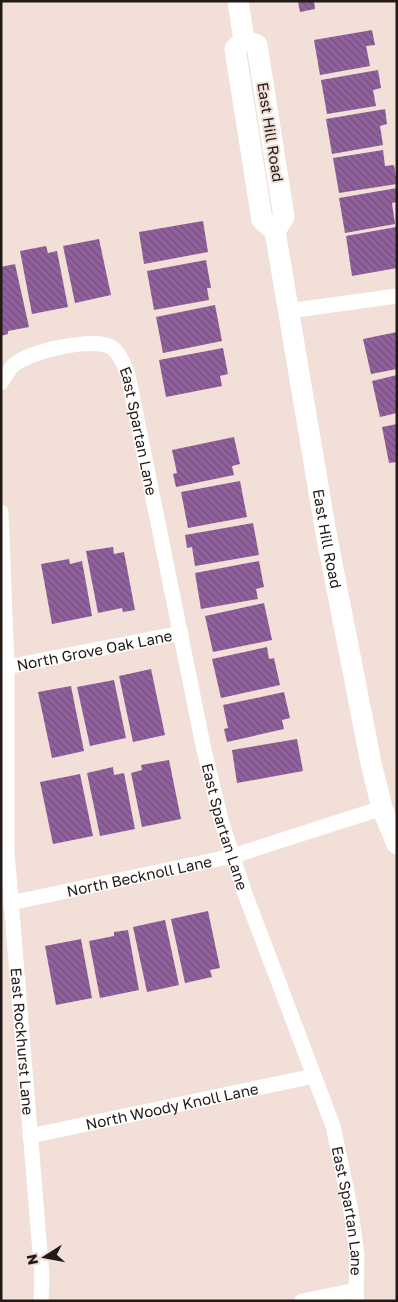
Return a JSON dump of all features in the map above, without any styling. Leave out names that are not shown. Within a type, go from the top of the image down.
[{"type":"street","name":"East Hill Road","points":[[238,1],[244,40],[235,49],[262,220],[275,231],[326,534],[371,763],[382,808],[397,844]]},
{"type":"street","points":[[288,311],[397,296]]},
{"type":"street","name":"East Spartan Lane","points":[[4,378],[16,363],[33,354],[82,344],[97,343],[111,346],[122,360],[128,375],[204,750],[221,820],[244,891],[332,1126],[351,1211],[357,1256],[356,1295]]},
{"type":"street","name":"East Rockhurst Lane","points":[[1,512],[7,667],[7,852],[42,1276],[42,1301]]},
{"type":"street","name":"North Grove Oak Lane","points":[[7,667],[181,633]]},
{"type":"street","name":"North Becknoll Lane","points":[[10,902],[233,856],[382,808]]},
{"type":"street","name":"North Woody Knoll Lane","points":[[30,1136],[314,1076]]},
{"type":"street","points":[[302,1301],[356,1295]]},
{"type":"building","points":[[298,1],[314,1],[315,9],[300,12]]},
{"type":"building","points":[[372,30],[375,45],[366,46],[370,66],[320,75],[314,40]]},
{"type":"building","points":[[378,70],[381,88],[373,90],[376,106],[327,114],[321,80]]},
{"type":"building","points":[[385,109],[387,124],[380,126],[383,145],[332,154],[326,119]]},
{"type":"building","points":[[383,150],[385,166],[394,165],[397,184],[339,193],[333,158]]},
{"type":"building","points":[[397,188],[397,202],[392,203],[395,224],[345,233],[339,198]]},
{"type":"building","points":[[203,221],[208,252],[144,264],[139,232]]},
{"type":"building","points":[[396,227],[397,268],[352,276],[346,236]]},
{"type":"building","points":[[99,239],[111,295],[75,303],[63,246]]},
{"type":"building","points":[[46,246],[48,253],[57,251],[68,307],[32,314],[20,251]]},
{"type":"building","points":[[206,260],[211,288],[207,288],[209,300],[154,310],[147,271]]},
{"type":"building","points":[[15,264],[29,327],[8,331],[8,334],[1,336],[1,267]]},
{"type":"building","points":[[215,305],[222,341],[163,353],[156,317]]},
{"type":"building","points":[[397,332],[397,369],[371,374],[363,339]]},
{"type":"building","points":[[223,348],[228,374],[220,376],[222,386],[166,397],[159,360]]},
{"type":"building","points":[[397,375],[397,413],[380,417],[372,381]]},
{"type":"building","points":[[397,424],[397,462],[389,463],[382,427]]},
{"type":"building","points":[[234,437],[240,464],[232,466],[234,475],[176,487],[173,474],[177,473],[172,450]]},
{"type":"building","points":[[240,481],[247,517],[188,528],[181,492]]},
{"type":"building","points":[[253,523],[259,555],[195,566],[192,547],[187,548],[185,535]]},
{"type":"building","points":[[113,547],[114,554],[124,552],[135,610],[123,612],[122,608],[98,613],[86,551]]},
{"type":"building","points":[[69,559],[70,564],[82,561],[92,616],[52,624],[41,564]]},
{"type":"building","points":[[259,561],[264,587],[256,589],[258,599],[201,609],[195,573]]},
{"type":"building","points":[[264,603],[272,640],[213,652],[205,616]]},
{"type":"building","points":[[267,647],[269,659],[274,658],[280,685],[221,698],[212,659]]},
{"type":"building","points":[[151,669],[165,735],[133,742],[119,676]]},
{"type":"building","points":[[114,680],[126,738],[90,746],[77,687]]},
{"type":"building","points":[[71,686],[84,751],[52,758],[38,692]]},
{"type":"building","points":[[284,692],[290,718],[282,720],[284,729],[227,742],[224,729],[228,728],[223,705]]},
{"type":"building","points":[[297,739],[303,771],[237,783],[232,750]]},
{"type":"building","points":[[169,760],[181,819],[142,827],[131,773],[142,770],[141,765]]},
{"type":"building","points":[[113,767],[114,775],[124,773],[135,829],[100,836],[87,773]]},
{"type":"building","points":[[80,774],[93,836],[53,844],[40,782]]},
{"type":"building","points":[[208,911],[220,968],[210,970],[212,977],[185,983],[171,919]]},
{"type":"building","points":[[165,920],[179,985],[147,992],[133,927]]},
{"type":"building","points":[[128,930],[139,990],[100,998],[89,941],[114,936],[114,932]]},
{"type":"building","points":[[81,939],[92,998],[56,1005],[45,946]]}]
